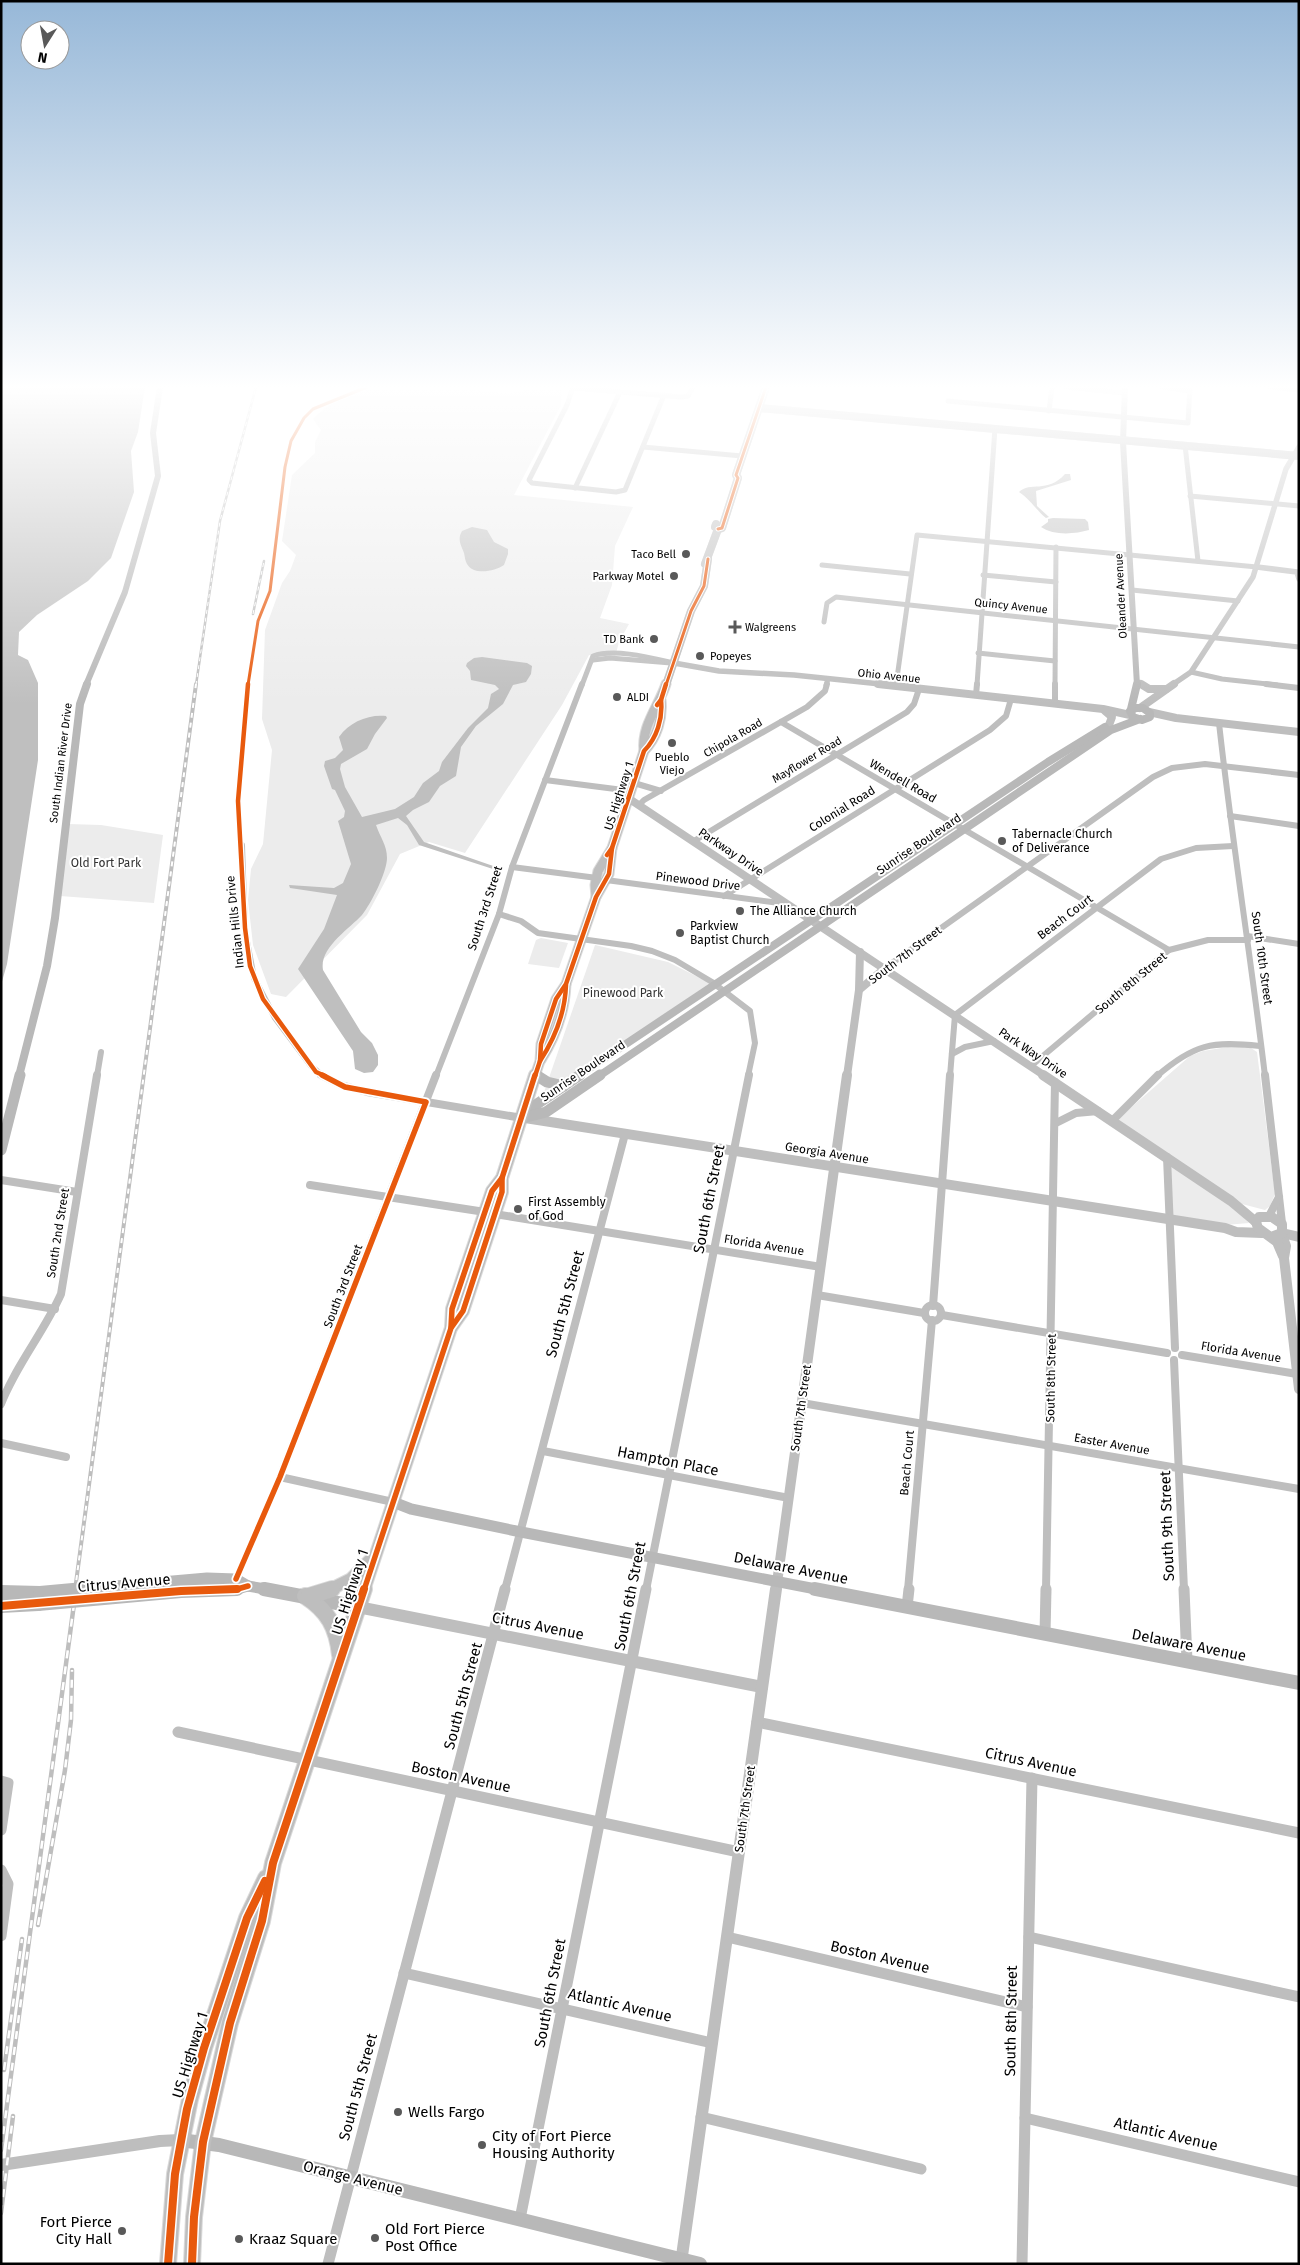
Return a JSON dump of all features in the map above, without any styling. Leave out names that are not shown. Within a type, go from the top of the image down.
[{"type":"main road","name":"South Indian River Drive","points":[[1,1150],[47,966],[55,918],[80,704],[84,689],[125,592],[154,493]]},
{"type":"main road","name":"US Highway 1","points":[[168,2264],[171,2210],[180,2140],[202,2054],[247,1918],[273,1863],[451,1328],[463,1311],[490,1213],[502,1192],[502,1178],[540,1062],[551,1045],[566,1000],[566,984],[596,897],[602,890],[602,879],[613,859],[612,848],[644,751],[642,745],[655,707],[661,700],[691,610],[697,605],[709,568],[708,559],[718,529],[722,528],[733,493]]},
{"type":"main road","name":"Oleander Avenue","points":[[1126,493],[1138,682],[1134,711]]},
{"type":"main road","points":[[1134,711],[1146,715]]},
{"type":"main road","points":[[1134,711],[1146,715]]},
{"type":"main road","name":"Sunrise Boulevard","points":[[959,827],[1048,762],[1134,711]]},
{"type":"main road","name":"Sunrise Boulevard","points":[[522,1118],[546,1112],[720,988],[959,827],[1110,730],[1146,715]]},
{"type":"main road","name":"Sunrise Boulevard","points":[[522,1118],[564,1086],[720,988]]},
{"type":"main road","points":[[536,1075],[547,1082],[564,1086]]},
{"type":"main road","name":"Delaware Avenue","points":[[393,1502],[410,1509],[521,1532],[1299,1683]]},
{"type":"main road","points":[[307,1596],[333,1590],[351,1580],[376,1554]]},
{"type":"main road","name":"Citrus Avenue","points":[[1,1606],[39,1599],[181,1590],[234,1590],[248,1586],[358,1607]]},
{"type":"main road","name":"Citrus Avenue","points":[[1,1592],[39,1599]]},
{"type":"main road","points":[[307,1596],[327,1612],[332,1619],[339,1640],[340,1661]]},
{"type":"main road","name":"US Highway 1","points":[[192,2264],[194,2217],[202,2142],[230,2023],[262,1921],[273,1863]]},
{"type":"main road","name":"Orange Avenue","points":[[180,2140],[202,2142],[349,2177],[681,2261],[700,2264]]},
{"type":"street","points":[[976,695],[990,493]]},
{"type":"street","points":[[1190,493],[1198,561]]},
{"type":"street","name":"Sunrise Boulevard","points":[[1134,711],[1191,672],[1215,637],[1257,567],[1278,493]]},
{"type":"street","points":[[1190,496],[1299,506]]},
{"type":"street","points":[[896,686],[915,537],[917,535],[1257,567],[1298,574]]},
{"type":"street","points":[[1055,704],[1056,547]]},
{"type":"street","points":[[822,565],[910,574]]},
{"type":"street","points":[[983,575],[1056,582]]},
{"type":"street","points":[[1132,590],[1238,601]]},
{"type":"street","name":"Quincy Avenue","points":[[824,622],[827,603],[836,598],[1299,647]]},
{"type":"street","points":[[978,653],[1056,661]]},
{"type":"street","name":"Ohio Avenue","points":[[593,657],[660,665],[674,663],[686,667],[737,673],[780,674],[896,686],[1103,710],[1134,711]]},
{"type":"street","name":"South 3rd Street","points":[[280,1477],[499,914],[512,867],[593,657]]},
{"type":"street","points":[[1191,672],[1222,679],[1299,688]]},
{"type":"street","name":"Chipola Road","points":[[639,805],[644,800],[818,700],[825,691],[828,679]]},
{"type":"street","points":[[1138,682],[1149,689],[1166,689]]},
{"type":"street","name":"Mayflower Road","points":[[694,841],[907,712],[914,704],[919,689]]},
{"type":"street","name":"Sunrise Boulevard","points":[[1146,715],[1156,697]]},
{"type":"street","name":"Colonial Road","points":[[724,896],[998,724],[1009,712],[1010,699]]},
{"type":"street","points":[[1103,710],[1112,717],[1109,725]]},
{"type":"street","points":[[1146,715],[1299,732]]},
{"type":"street","name":"Wendell Road","points":[[781,722],[1169,950]]},
{"type":"street","name":"South 10th Street","points":[[1219,723],[1282,1230],[1286,1246],[1284,1258]]},
{"type":"street","name":"South 7th Street","points":[[681,2261],[789,1498],[858,990],[885,968],[1153,777],[1172,768],[1191,764],[1224,765],[1299,775]]},
{"type":"street","name":"Parkway Drive","points":[[545,780],[631,791],[639,805],[817,923]]},
{"type":"street","points":[[631,791],[661,791]]},
{"type":"street","points":[[1230,816],[1299,826]]},
{"type":"street","name":"Indian Hills Drive","points":[[242,845],[241,876],[250,966],[262,998],[274,1016],[316,1072],[323,1077],[345,1087],[426,1102]]},
{"type":"street","name":"Beach Court","points":[[955,1015],[1161,859],[1192,847],[1233,846]]},
{"type":"street","name":"Pinewood Drive","points":[[512,867],[788,904]]},
{"type":"street","name":"South 6th Street","points":[[499,914],[517,919],[538,933],[652,952],[675,960],[720,988],[750,1011],[755,1043],[520,2219]]},
{"type":"street","name":"Park Way Drive","points":[[817,923],[1167,1157],[1231,1201],[1256,1222]]},
{"type":"street","name":"South 8th Street","points":[[1030,1066],[1169,950],[1189,942],[1206,939],[1247,938],[1299,944]]},
{"type":"street","points":[[858,990],[860,952]]},
{"type":"street","points":[[933,1306],[955,1015]]},
{"type":"street","points":[[952,1054],[965,1047],[994,1041]]},
{"type":"street","points":[[1112,1120],[1182,1055],[1199,1047],[1225,1043],[1260,1046]]},
{"type":"street","name":"South 2nd Street","points":[[1,1404],[11,1381],[55,1309],[62,1288],[101,1052]]},
{"type":"street","name":"South 8th Street","points":[[1046,1634],[1056,1123],[1055,1082]]},
{"type":"street","name":"Georgia Avenue","points":[[426,1102],[1225,1228],[1236,1232],[1267,1235],[1282,1230]]},
{"type":"street","points":[[1056,1123],[1067,1115],[1098,1111]]},
{"type":"street","name":"South 5th Street","points":[[328,2264],[349,2177],[495,1634],[625,1134]]},
{"type":"street","name":"South 9th Street","points":[[1167,1157],[1187,1661]]},
{"type":"street","points":[[1,1180],[77,1192]]},
{"type":"street","name":"Florida Avenue","points":[[310,1185],[821,1267]]},
{"type":"street","points":[[1256,1222],[1259,1217],[1267,1216],[1279,1197]]},
{"type":"street","name":"Park Way Drive","points":[[1231,1201],[1267,1216],[1282,1230]]},
{"type":"street","name":"South 10th Street","points":[[1256,1222],[1267,1235],[1277,1242],[1284,1258],[1296,1343],[1299,1389]]},
{"type":"street","name":"Georgia Avenue","points":[[1225,1228],[1248,1226],[1256,1222]]},
{"type":"street","points":[[1282,1230],[1299,1236]]},
{"type":"street","points":[[817,1295],[924,1312]]},
{"type":"street","points":[[1,1300],[55,1309]]},
{"type":"street","points":[[933,1306],[940,1310],[942,1315],[937,1320],[932,1320],[927,1318],[924,1312],[926,1308],[933,1306]]},
{"type":"street","name":"Florida Avenue","points":[[942,1315],[1297,1374]]},
{"type":"street","name":"Beach Court","points":[[907,1607],[932,1320]]},
{"type":"street","name":"Easter Avenue","points":[[802,1403],[1299,1489]]},
{"type":"street","points":[[1,1443],[66,1457]]},
{"type":"street","name":"Hampton Place","points":[[542,1451],[789,1498]]},
{"type":"street","name":"Delaware Avenue","points":[[280,1477],[393,1502]]},
{"type":"street","name":"Citrus Avenue","points":[[358,1607],[762,1687]]},
{"type":"street","name":"Citrus Avenue","points":[[757,1722],[1299,1833]]},
{"type":"street","name":"Boston Avenue","points":[[178,1732],[739,1852]]},
{"type":"street","name":"South 8th Street","points":[[1022,2264],[1032,1778]]},
{"type":"street","points":[[1,1830],[5,1782]]},
{"type":"street","points":[[1,1870],[8,1884],[1,1936]]},
{"type":"street","name":"Boston Avenue","points":[[727,1937],[1027,2007]]},
{"type":"street","points":[[1029,1937],[1299,1998]]},
{"type":"street","name":"Atlantic Avenue","points":[[404,1972],[712,2043]]},
{"type":"street","points":[[701,2117],[922,2169]]},
{"type":"street","name":"Atlantic Avenue","points":[[1025,2118],[1299,2182]]},
{"type":"street","name":"Orange Avenue","points":[[1,2165],[160,2141],[180,2140]]},
{"type":"green space","points":[[289,493],[515,493],[514,495],[633,507],[615,546],[612,585],[600,618],[629,624],[619,642],[615,657],[589,655],[562,705],[465,853],[429,842],[400,854],[367,915],[286,997],[271,994],[253,945],[248,900],[251,869],[263,844],[272,750],[262,719],[265,630],[282,583],[290,571],[296,555],[282,541]]},
{"type":"green space","name":"Old Fort Park","points":[[68,824],[101,825],[163,835],[154,903],[60,896]]},
{"type":"green space","points":[[541,938],[568,943],[559,968],[528,964],[536,940]]},
{"type":"green space","name":"Pinewood Park","points":[[595,945],[668,962],[710,983],[542,1098]]},
{"type":"green space","points":[[1234,1046],[1251,1048],[1257,1052],[1275,1194],[1270,1206],[1265,1210],[1242,1204],[1119,1121],[1119,1118],[1190,1056],[1203,1051]]},
{"type":"green space","points":[[1170,1163],[1231,1204],[1249,1223],[1225,1225],[1172,1216]]},
{"type":"shaded area","points":[[1,493],[134,493],[111,558],[88,581],[37,615],[19,632],[18,655],[28,660],[38,683],[38,760],[7,964],[1,985]]},
{"type":"shaded area","points":[[1020,493],[1036,493],[1037,506],[1049,517],[1046,518]]},
{"type":"shaded area","points":[[1048,519],[1085,519],[1088,522],[1089,530],[1065,533],[1052,532],[1041,527],[1048,522]]},
{"type":"shaded area","points":[[472,527],[487,530],[494,542],[508,549],[504,565],[485,571],[470,568],[465,560],[460,537],[462,531]]},
{"type":"shaded area","points":[[482,657],[527,663],[532,666],[531,674],[526,682],[513,685],[503,704],[476,726],[461,747],[456,776],[440,786],[429,802],[406,816],[424,842],[499,868],[496,870],[419,845],[407,825],[398,818],[376,825],[387,853],[381,879],[366,910],[330,947],[323,962],[323,970],[361,1032],[372,1043],[378,1055],[378,1065],[373,1072],[364,1073],[355,1069],[353,1051],[298,969],[324,929],[337,895],[290,888],[289,885],[334,888],[343,883],[351,864],[338,821],[344,817],[345,811],[335,790],[332,789],[324,766],[325,761],[335,758],[343,750],[339,737],[343,732],[360,720],[373,716],[386,716],[387,718],[367,749],[341,764],[340,769],[345,787],[362,817],[395,809],[414,797],[423,783],[439,771],[442,762],[468,728],[488,708],[491,694],[499,689],[495,685],[471,680],[470,671],[466,666],[467,663],[474,658]]},
{"type":"railway","points":[[196,685],[220,521],[228,493]]},
{"type":"railway","points":[[253,614],[264,561]]},
{"type":"railway","points":[[75,1590],[196,684]]},
{"type":"railway","points":[[1,2150],[76,1589]]},
{"type":"railway","points":[[38,1925],[65,1770],[71,1720],[72,1670]]},
{"type":"railway","points":[[4,2070],[22,1939]]},
{"type":"railway","points":[[1,2213],[13,2116]]},
{"type":"cycle path","points":[[236,1579],[280,1477],[426,1102],[345,1087],[316,1072],[263,999],[250,966],[245,928],[238,801],[245,705],[258,621],[270,591],[282,493]]},
{"type":"cycle path","points":[[718,529],[722,528],[733,493]]},
{"type":"cycle path","points":[[657,705],[661,700],[691,611],[699,600],[704,586],[708,572],[708,559]]},
{"type":"cycle path","points":[[607,855],[612,848],[644,751],[652,741],[658,727],[662,706],[661,700]]},
{"type":"cycle path","points":[[451,1327],[452,1309],[492,1191],[502,1178],[540,1061],[541,1044],[556,999],[566,984],[596,897],[609,874],[612,848]]},
{"type":"cycle path","points":[[540,1061],[559,1025],[566,985]]},
{"type":"cycle path","points":[[192,2264],[194,2217],[203,2142],[230,2023],[262,1921],[273,1863],[451,1328],[463,1311],[502,1192],[502,1178]]},
{"type":"cycle path","points":[[1,1606],[181,1591],[234,1590],[248,1586]]},
{"type":"cycle path","points":[[168,2264],[175,2174],[187,2109],[204,2048],[247,1918],[265,1881]]},
{"type":"place","name":"Taco Bell","points":[[686,554]]},
{"type":"place","name":"Parkway Motel","points":[[674,576]]},
{"type":"place","name":"Walgreens","points":[[735,627]]},
{"type":"place","name":"TD Bank","points":[[654,639]]},
{"type":"place","name":"Popeyes","points":[[700,656]]},
{"type":"place","name":"ALDI","points":[[617,697]]},
{"type":"place","name":"Pueblo Viejo","points":[[672,743]]},
{"type":"place","name":"Tabernacle Church of Deliverance","points":[[1002,841]]},
{"type":"place","name":"The Alliance Church","points":[[740,911]]},
{"type":"place","name":"Parkview Baptist Church","points":[[680,933]]},
{"type":"place","name":"First Assembly of God","points":[[518,1209]]},
{"type":"place","name":"Wells Fargo","points":[[398,2112]]},
{"type":"place","name":"City of Fort Pierce Housing Authority","points":[[482,2145]]},
{"type":"place","name":"Fort Pierce City Hall","points":[[122,2231]]},
{"type":"place","name":"Old Fort Pierce Post Office","points":[[375,2238]]},
{"type":"place","name":"Kraaz Square","points":[[239,2239]]}]
